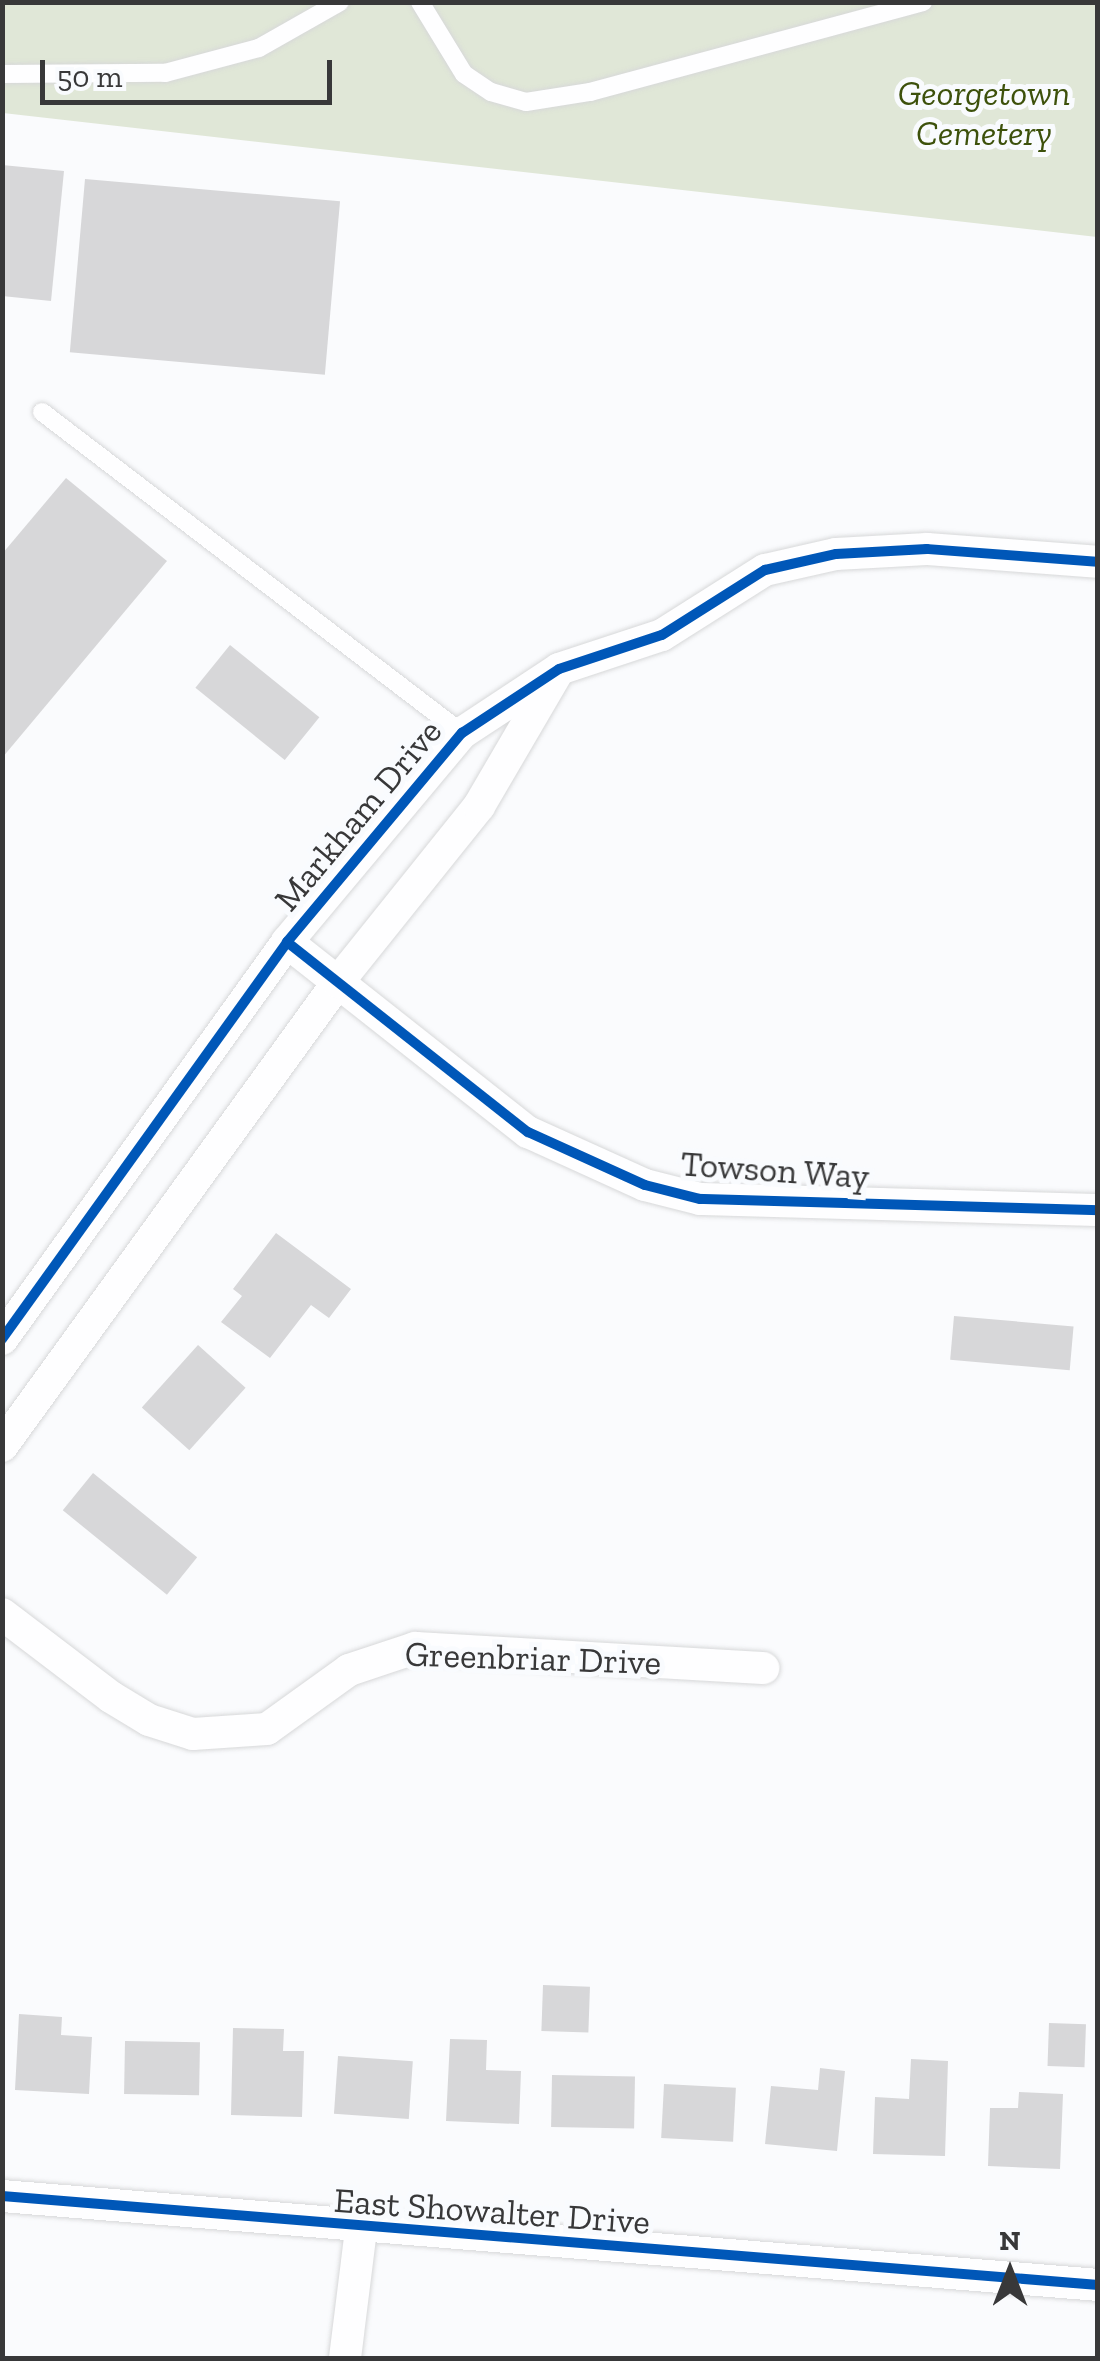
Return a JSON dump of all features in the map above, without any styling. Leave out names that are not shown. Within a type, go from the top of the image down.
[{"type":"street","name":"Markham Drive","points":[[2,1339],[287,942],[462,732],[559,669],[662,635],[764,570],[836,554],[927,549],[1098,562]]},
{"type":"street","points":[[2,1446],[338,982],[479,806],[559,669]]},
{"type":"street","name":"Towson Way","points":[[287,942],[528,1132],[645,1185],[700,1198],[1098,1210]]},
{"type":"street","name":"Greenbriar Drive","points":[[2,1614],[111,1697],[149,1720],[192,1734],[267,1729],[349,1670],[415,1648],[763,1668]]},
{"type":"street","name":"East Showalter Drive","points":[[2,2196],[361,2229],[1098,2285]]},
{"type":"street","points":[[344,2358],[361,2229]]},
{"type":"lane","points":[[2,74],[166,73],[260,48],[340,2]]},
{"type":"lane","points":[[420,2],[464,74],[491,92],[526,102],[590,92],[923,2]]},
{"type":"lane","points":[[42,412],[462,732]]},
{"type":"green space","name":"Georgetown Cemetery","points":[[3,3],[1097,3],[1097,237],[3,113]]},
{"type":"building","points":[[2,165],[64,171],[51,301],[2,296]]},
{"type":"building","points":[[85,179],[340,201],[325,375],[70,352]]},
{"type":"building","points":[[66,478],[167,561],[2,758],[2,554]]},
{"type":"building","points":[[230,645],[319,717],[285,760],[195,688]]},
{"type":"building","points":[[276,1233],[351,1289],[329,1318],[311,1305],[270,1358],[221,1322],[242,1296],[233,1289]]},
{"type":"building","points":[[954,1316],[1074,1326],[1070,1370],[950,1360]]},
{"type":"building","points":[[198,1345],[246,1388],[189,1450],[142,1407]]},
{"type":"building","points":[[93,1473],[197,1557],[167,1595],[63,1510]]},
{"type":"building","points":[[543,1985],[590,1987],[588,2033],[541,2031]]},
{"type":"building","points":[[19,2014],[62,2017],[61,2035],[92,2037],[89,2094],[15,2090]]},
{"type":"building","points":[[1049,2023],[1086,2024],[1084,2067],[1047,2066]]},
{"type":"building","points":[[233,2028],[284,2029],[283,2051],[304,2051],[302,2117],[231,2115]]},
{"type":"building","points":[[450,2039],[487,2040],[486,2070],[521,2071],[519,2124],[446,2121]]},
{"type":"building","points":[[125,2041],[200,2042],[199,2095],[124,2094]]},
{"type":"building","points":[[338,2056],[413,2061],[409,2119],[334,2114]]},
{"type":"building","points":[[911,2059],[948,2061],[945,2156],[873,2154],[875,2097],[909,2099]]},
{"type":"building","points":[[820,2068],[845,2071],[837,2151],[765,2144],[771,2086],[818,2090]]},
{"type":"building","points":[[552,2075],[635,2076],[634,2128],[551,2127]]},
{"type":"building","points":[[664,2084],[736,2088],[733,2142],[661,2138]]},
{"type":"building","points":[[1019,2092],[1063,2094],[1060,2169],[988,2166],[990,2108],[1018,2108]]},
{"type":"cycle path","points":[[2,1339],[287,942],[462,733],[559,669],[662,635],[765,570],[836,554],[927,549],[1098,562]]},
{"type":"cycle path","points":[[287,942],[528,1132],[645,1185],[700,1199],[1098,1210]]},
{"type":"cycle path","points":[[2,2196],[1098,2285]]}]
